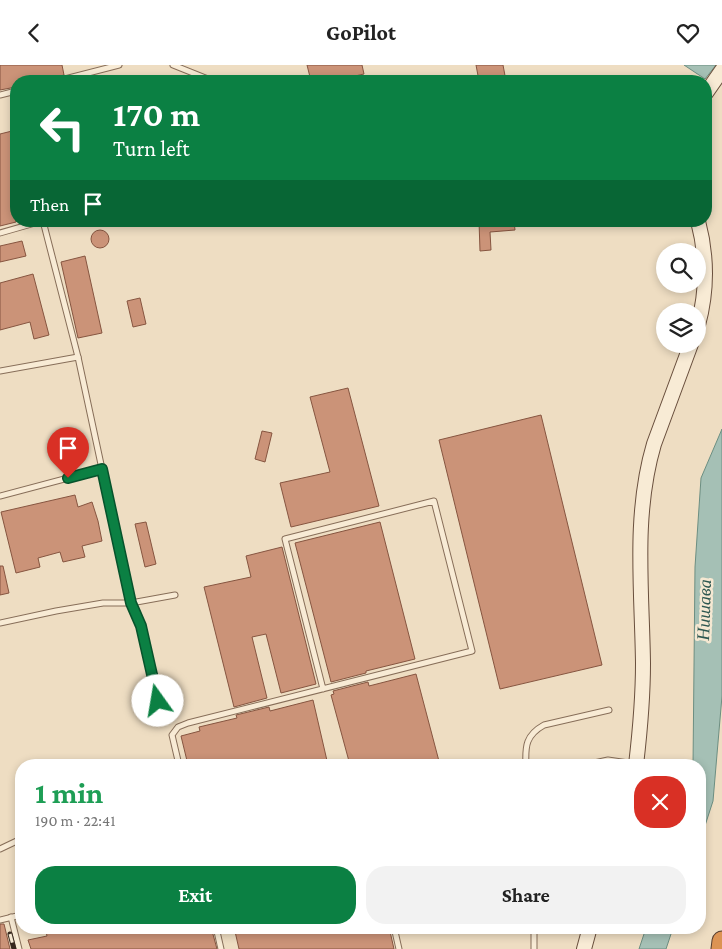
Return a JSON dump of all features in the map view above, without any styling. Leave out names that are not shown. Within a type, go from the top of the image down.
[{"type":"highway","points":[[721,949],[722,941]]},
{"type":"main road","points":[[712,85],[722,71]]},
{"type":"main road","points":[[700,227],[703,239],[705,283],[702,303]]},
{"type":"main road","points":[[637,759],[643,665],[639,543],[641,511],[649,460],[654,443],[688,353]]},
{"type":"main road","points":[[584,949],[588,934]]},
{"type":"lane","points":[[80,75],[119,65]]},
{"type":"lane","points":[[172,65],[198,75]]},
{"type":"lane","points":[[0,233],[22,227]]},
{"type":"lane","points":[[45,227],[78,357],[131,603],[141,626],[163,719]]},
{"type":"lane","points":[[0,371],[78,357]]},
{"type":"lane","points":[[0,496],[102,469]]},
{"type":"lane","points":[[178,759],[172,735],[178,727],[188,723],[323,689],[472,651],[434,501],[285,539],[323,689]]},
{"type":"lane","points":[[0,623],[103,603],[131,603],[175,595]]},
{"type":"lane","points":[[526,759],[527,741],[535,730],[544,725],[609,710]]},
{"type":"lane","points":[[0,849],[15,842]]},
{"type":"lane","points":[[0,920],[15,916]]},
{"type":"lane","points":[[11,917],[15,933]]},
{"type":"lane","points":[[15,934],[19,949]]},
{"type":"lane","points":[[218,934],[221,949]]},
{"type":"lane","points":[[396,934],[400,949]]},
{"type":"lane","points":[[534,934],[534,949]]},
{"type":"water","points":[[684,65],[716,65],[708,75],[699,75]]},
{"type":"water","name":"Нишава","points":[[722,429],[722,696],[713,801],[706,823],[706,759],[693,759],[695,567],[701,478]]},
{"type":"water","points":[[644,934],[671,934],[666,949],[639,949]]},
{"type":"building","points":[[0,65],[62,65],[64,75],[10,75],[10,88],[0,90]]},
{"type":"building","points":[[307,65],[362,65],[364,74],[360,75],[310,75]]},
{"type":"building","points":[[476,65],[503,65],[505,75],[478,75]]},
{"type":"building","points":[[10,132],[10,224],[0,226],[0,134]]},
{"type":"building","points":[[479,227],[515,227],[515,230],[490,232],[491,250],[480,251]]},
{"type":"building","points":[[100,230],[106,233],[109,239],[106,245],[100,248],[94,245],[91,239],[94,233]]},
{"type":"building","points":[[22,241],[26,256],[0,262],[0,246]]},
{"type":"building","points":[[85,256],[102,333],[78,338],[61,262]]},
{"type":"building","points":[[33,274],[49,335],[34,339],[30,322],[0,330],[0,283]]},
{"type":"building","points":[[140,298],[146,324],[133,327],[127,301]]},
{"type":"building","points":[[348,388],[379,506],[291,527],[280,483],[330,472],[310,397]]},
{"type":"building","points":[[541,415],[602,665],[500,689],[439,440]]},
{"type":"building","points":[[262,431],[272,433],[265,462],[255,459]]},
{"type":"building","points":[[75,495],[78,507],[92,502],[102,541],[82,546],[85,557],[63,562],[60,552],[38,558],[40,567],[16,573],[1,512]]},
{"type":"building","points":[[146,522],[156,564],[145,567],[135,524]]},
{"type":"building","points":[[380,522],[415,659],[331,682],[295,543]]},
{"type":"building","points":[[282,547],[316,684],[281,693],[266,634],[252,637],[267,698],[234,707],[204,587],[251,577],[246,556]]},
{"type":"building","points":[[0,566],[3,566],[9,593],[0,595]]},
{"type":"building","points":[[416,674],[438,759],[348,759],[331,695],[334,694],[333,691],[368,682],[369,686]]},
{"type":"building","points":[[313,700],[327,759],[187,759],[181,736],[200,731],[199,727],[237,718],[236,715],[269,707],[270,711]]},
{"type":"building","points":[[0,924],[4,924],[10,949],[0,949]]},
{"type":"building","points":[[47,934],[213,934],[217,949],[31,949],[28,940],[47,936]]},
{"type":"building","points":[[236,934],[391,934],[394,949],[239,949]]},
{"type":"railway","points":[[10,934],[14,949]]},
{"type":"route","points":[[68,478],[102,469],[131,603],[141,626],[158,701]]}]
